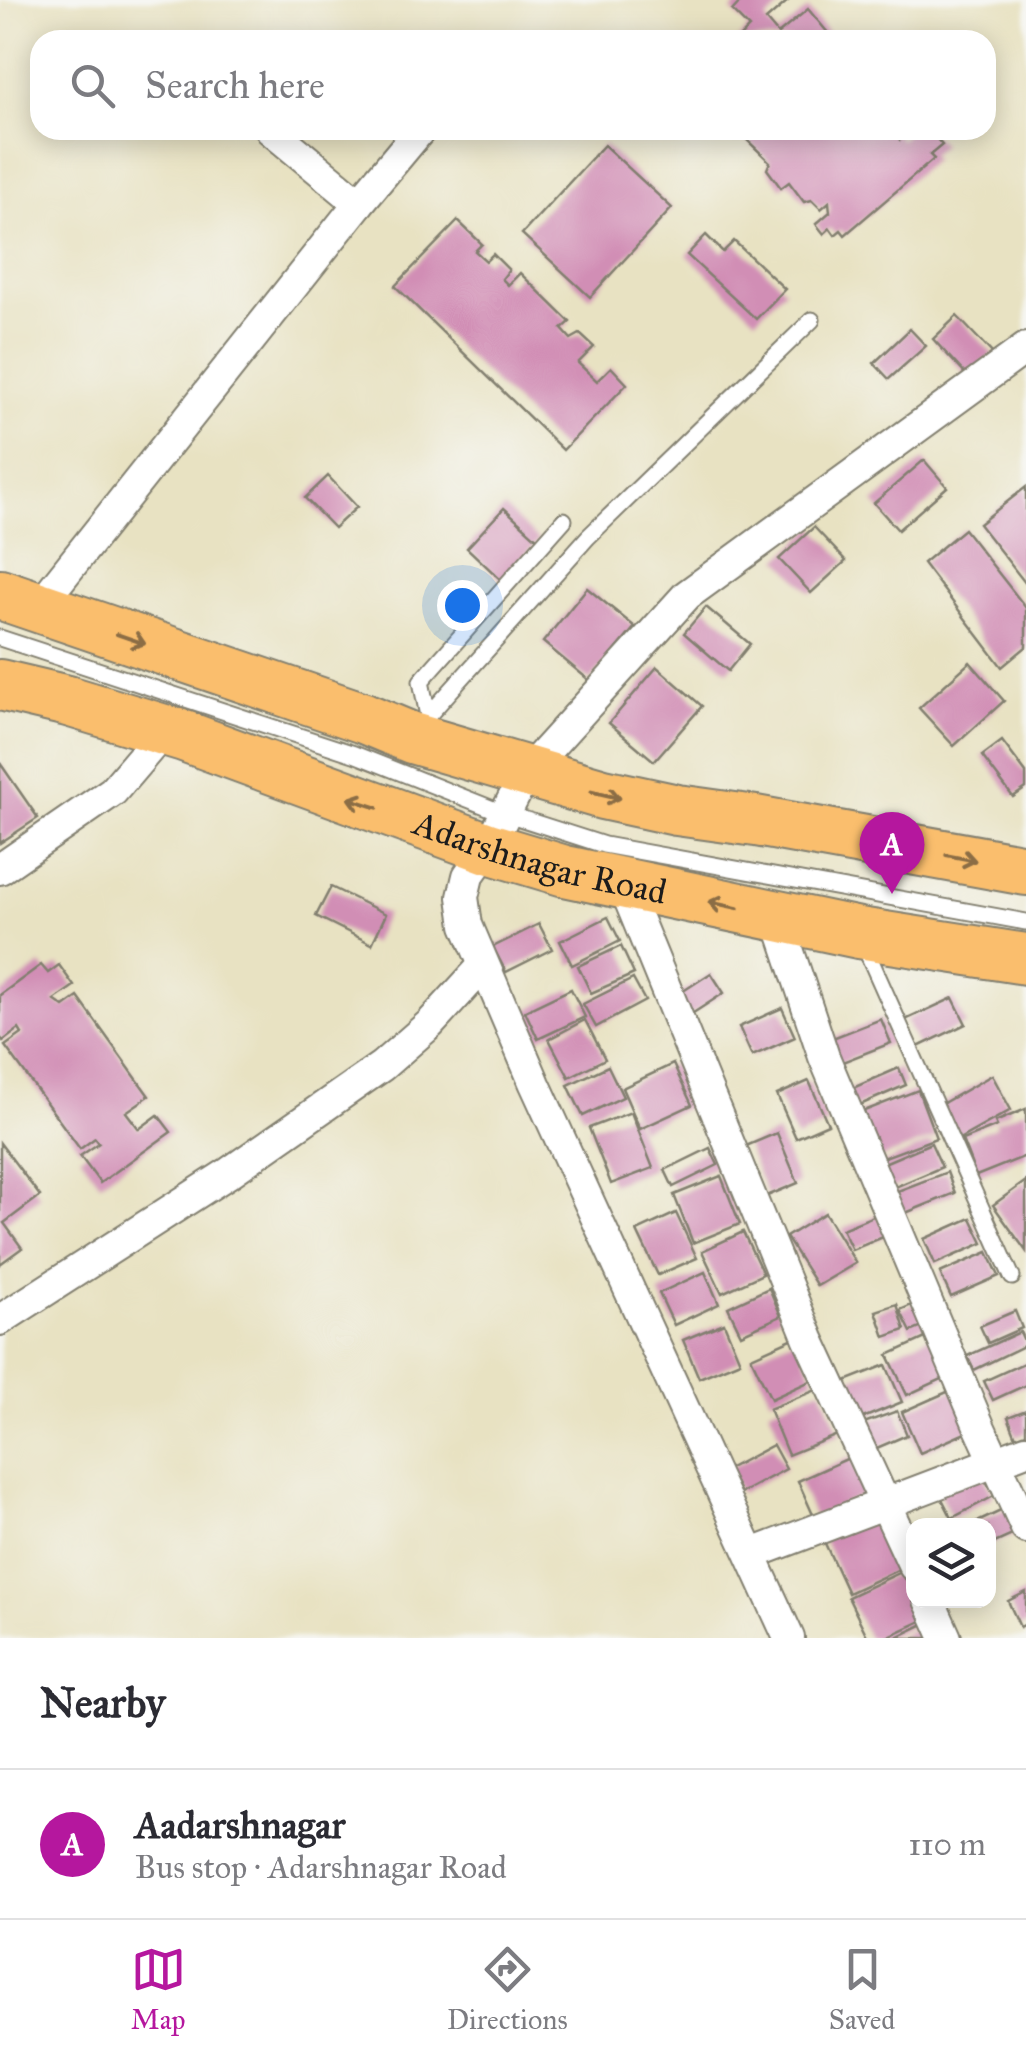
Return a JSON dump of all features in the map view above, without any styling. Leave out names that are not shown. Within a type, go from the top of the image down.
[{"type":"main road","points":[[20,600],[364,718],[420,727],[506,811],[604,794],[1026,870]]},
{"type":"main road","name":"Adarshnagar Road","points":[[0,686],[166,730],[417,820],[506,811],[566,871],[858,932],[1026,959]]},
{"type":"street","points":[[283,140],[359,203]]},
{"type":"street","points":[[20,600],[412,140]]},
{"type":"street","points":[[789,1638],[483,966],[467,925],[463,897],[468,876],[506,811],[686,595],[1026,348]]},
{"type":"street","points":[[0,869],[113,791],[166,730]]},
{"type":"street","points":[[623,884],[809,1340],[906,1549]]},
{"type":"street","points":[[777,916],[824,1057],[1026,1528]]},
{"type":"street","points":[[0,1320],[230,1172],[382,1066],[430,1024],[483,966]]},
{"type":"street","points":[[752,1554],[1026,1450]]},
{"type":"street","points":[[933,1608],[946,1638]]},
{"type":"lane","points":[[420,727],[588,537],[812,320]]},
{"type":"lane","points":[[420,727],[421,682],[564,520]]},
{"type":"lane","points":[[0,638],[354,754],[604,845],[1026,922]]},
{"type":"lane","points":[[858,932],[1012,1277]]},
{"type":"building","points":[[742,0],[789,0],[766,20],[775,30],[747,30],[732,11]]},
{"type":"building","points":[[808,9],[826,30],[783,30]]},
{"type":"building","points":[[747,140],[938,140],[942,145],[930,155],[934,159],[845,235],[841,230],[835,235],[830,228],[824,234],[816,224],[830,212],[829,202],[821,209],[812,200],[804,202],[789,182],[781,188],[767,169],[770,162]]},
{"type":"building","points":[[604,145],[672,208],[590,297],[522,234]]},
{"type":"building","points":[[458,221],[482,244],[475,251],[486,261],[493,254],[509,270],[502,279],[508,285],[520,273],[570,322],[562,329],[571,339],[580,334],[594,347],[578,363],[597,381],[611,367],[627,384],[563,450],[395,286]]},
{"type":"building","points":[[706,235],[723,252],[734,241],[785,289],[756,319],[687,255]]},
{"type":"building","points":[[957,316],[993,354],[968,377],[933,339]]},
{"type":"building","points":[[910,329],[926,346],[889,379],[874,363]]},
{"type":"building","points":[[924,460],[947,487],[898,530],[874,503]]},
{"type":"building","points":[[328,476],[357,507],[334,528],[305,498]]},
{"type":"building","points":[[1026,487],[1026,584],[979,524]]},
{"type":"building","points":[[504,508],[539,540],[502,581],[467,548]]},
{"type":"building","points":[[814,527],[846,561],[811,593],[779,559]]},
{"type":"building","points":[[964,529],[1026,608],[1026,647],[1002,667],[923,563]]},
{"type":"building","points":[[587,588],[635,627],[590,681],[543,642]]},
{"type":"building","points":[[706,607],[750,644],[728,671],[684,633]]},
{"type":"building","points":[[970,662],[1004,701],[954,746],[919,708]]},
{"type":"building","points":[[657,667],[702,706],[654,761],[609,723]]},
{"type":"building","points":[[1002,741],[1026,773],[1026,788],[1013,797],[982,756]]},
{"type":"building","points":[[0,763],[38,818],[0,843]]},
{"type":"building","points":[[331,887],[386,914],[372,944],[316,916]]},
{"type":"building","points":[[608,917],[620,941],[572,965],[560,941]]},
{"type":"building","points":[[539,924],[552,949],[506,972],[493,947]]},
{"type":"building","points":[[621,946],[634,974],[591,993],[578,966]]},
{"type":"building","points":[[41,965],[48,973],[59,965],[74,986],[54,1000],[64,1007],[78,997],[149,1096],[126,1112],[139,1129],[158,1115],[171,1132],[100,1183],[80,1156],[99,1143],[95,1138],[80,1149],[5,1046],[22,1034],[19,1029],[3,1041],[0,1037],[0,995]]},
{"type":"building","points":[[711,973],[724,993],[687,1017],[674,997]]},
{"type":"building","points":[[633,979],[645,1001],[596,1027],[583,1004]]},
{"type":"building","points":[[571,989],[585,1017],[538,1039],[525,1011]]},
{"type":"building","points":[[953,998],[966,1024],[918,1047],[905,1020]]},
{"type":"building","points":[[782,1008],[795,1037],[752,1056],[739,1027]]},
{"type":"building","points":[[881,1019],[891,1043],[835,1065],[825,1041]]},
{"type":"building","points":[[585,1020],[605,1059],[569,1077],[549,1039]]},
{"type":"building","points":[[673,1064],[692,1105],[640,1129],[622,1088]]},
{"type":"building","points":[[608,1066],[623,1097],[583,1116],[568,1085]]},
{"type":"building","points":[[899,1068],[906,1085],[853,1108],[846,1091]]},
{"type":"building","points":[[992,1075],[1011,1110],[959,1139],[940,1105]]},
{"type":"building","points":[[809,1081],[828,1124],[796,1138],[777,1095]]},
{"type":"building","points":[[918,1090],[936,1138],[877,1160],[859,1113]]},
{"type":"building","points":[[1026,1109],[1026,1156],[976,1176],[962,1140]]},
{"type":"building","points":[[631,1112],[653,1168],[611,1184],[589,1128]]},
{"type":"building","points":[[777,1133],[798,1183],[767,1196],[746,1146]]},
{"type":"building","points":[[0,1143],[40,1196],[4,1223],[22,1248],[0,1264]]},
{"type":"building","points":[[931,1143],[942,1167],[888,1190],[877,1166]]},
{"type":"building","points":[[710,1148],[718,1165],[673,1187],[665,1170]]},
{"type":"building","points":[[947,1172],[955,1193],[903,1214],[895,1192]]},
{"type":"building","points":[[721,1176],[740,1224],[693,1243],[674,1195]]},
{"type":"building","points":[[1026,1181],[1026,1251],[993,1205]]},
{"type":"building","points":[[676,1213],[697,1258],[658,1275],[637,1231]]},
{"type":"building","points":[[825,1213],[856,1263],[817,1286],[786,1237]]},
{"type":"building","points":[[878,1214],[888,1235],[852,1250],[842,1229]]},
{"type":"building","points":[[971,1218],[983,1243],[935,1264],[924,1239]]},
{"type":"building","points":[[743,1232],[763,1274],[722,1293],[702,1251]]},
{"type":"building","points":[[988,1252],[999,1276],[951,1297],[940,1273]]},
{"type":"building","points":[[705,1272],[719,1304],[674,1325],[659,1293]]},
{"type":"building","points":[[769,1288],[781,1316],[741,1334],[728,1307]]},
{"type":"building","points":[[923,1300],[934,1322],[911,1332],[900,1310]]},
{"type":"building","points":[[897,1304],[905,1330],[885,1337],[876,1311]]},
{"type":"building","points":[[1015,1311],[1022,1328],[988,1343],[980,1326]]},
{"type":"building","points":[[724,1323],[740,1361],[699,1378],[683,1340]]},
{"type":"building","points":[[1020,1332],[1026,1345],[974,1370],[967,1356]]},
{"type":"building","points":[[932,1335],[951,1375],[907,1395],[888,1355]]},
{"type":"building","points":[[796,1337],[815,1379],[771,1399],[751,1357]]},
{"type":"building","points":[[1026,1362],[1026,1385],[993,1400],[984,1381]]},
{"type":"building","points":[[886,1365],[902,1402],[858,1420],[843,1382]]},
{"type":"building","points":[[821,1388],[840,1434],[788,1455],[769,1409]]},
{"type":"building","points":[[954,1389],[972,1430],[920,1453],[902,1412]]},
{"type":"building","points":[[1026,1410],[1026,1433],[1016,1437],[1008,1417]]},
{"type":"building","points":[[897,1411],[907,1435],[872,1450],[861,1424]]},
{"type":"building","points":[[773,1445],[786,1469],[741,1493],[728,1469]]},
{"type":"building","points":[[851,1457],[867,1493],[814,1517],[798,1481]]},
{"type":"building","points":[[980,1469],[994,1496],[952,1518],[938,1491]]},
{"type":"building","points":[[1007,1508],[1019,1532],[996,1542],[996,1518],[986,1518]]},
{"type":"building","points":[[876,1514],[902,1568],[848,1593],[823,1539]]},
{"type":"building","points":[[903,1571],[906,1608],[921,1608],[926,1619],[885,1638],[868,1638],[848,1597]]},
{"type":"building","points":[[1026,1592],[1026,1624],[1020,1627],[1008,1601]]},
{"type":"building","points":[[926,1623],[933,1638],[895,1638]]},
{"type":"place","name":"Aadarshnagar","points":[[892,894]]}]
